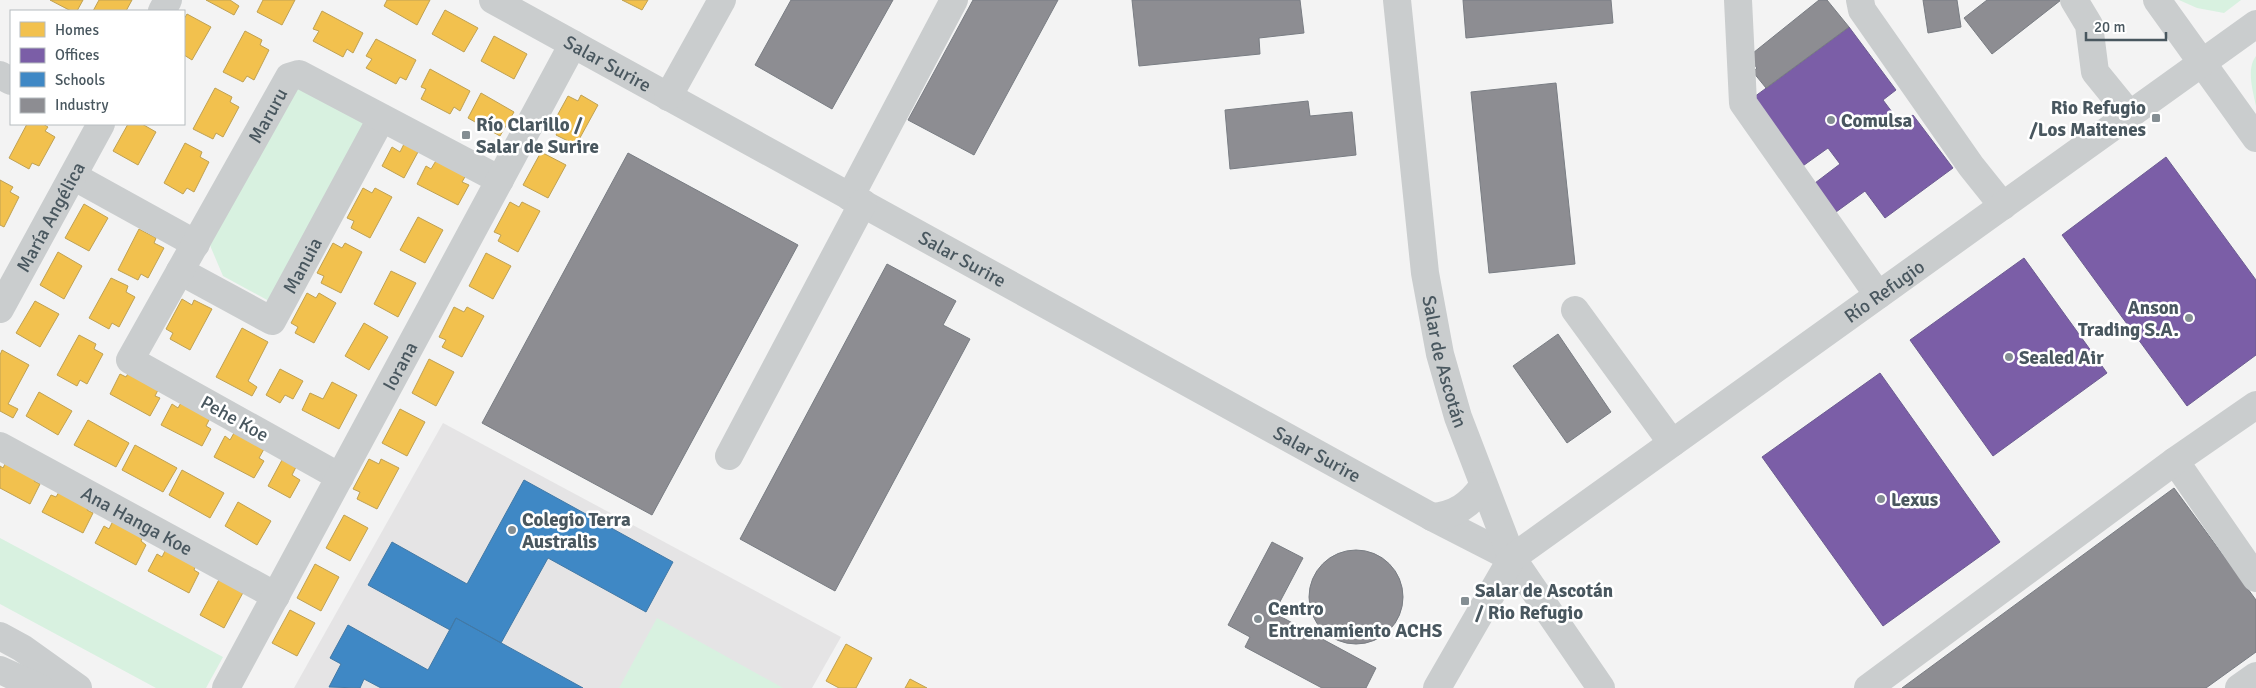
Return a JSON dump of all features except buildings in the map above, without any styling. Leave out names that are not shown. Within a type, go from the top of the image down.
[{"type":"street","name":"Salar Surire","points":[[493,0],[1432,517],[1512,558]]},
{"type":"street","points":[[668,96],[722,0]]},
{"type":"street","points":[[729,456],[954,0]]},
{"type":"street","name":"Salar de Ascotán","points":[[1397,0],[1431,311],[1440,354],[1458,417],[1512,558],[1601,688]]},
{"type":"street","points":[[1738,0],[1743,103],[1878,295]]},
{"type":"street","points":[[1860,0],[1862,10],[1971,166],[2003,206]]},
{"type":"street","points":[[2074,0],[2089,25],[2095,72],[2130,115]]},
{"type":"street","points":[[2158,0],[2256,138]]},
{"type":"street","name":"Río Refugio","points":[[1512,558],[2256,24]]},
{"type":"street","name":"Iorana","points":[[226,688],[573,44]]},
{"type":"street","name":"Maruru","points":[[130,360],[290,77],[299,74],[381,119],[500,180]]},
{"type":"street","name":"Manuia","points":[[180,272],[272,322],[381,119]]},
{"type":"street","name":"María Angélica","points":[[0,309],[73,176],[96,126]]},
{"type":"street","points":[[73,176],[196,244]]},
{"type":"street","points":[[1575,310],[1672,443]]},
{"type":"street","name":"Pehe Koe","points":[[130,360],[340,477]]},
{"type":"street","points":[[1868,688],[2175,461],[2256,405]]},
{"type":"street","name":"Ana Hanga Koe","points":[[0,446],[276,596]]},
{"type":"street","points":[[2175,461],[2256,578]]},
{"type":"street","points":[[1432,517],[1444,516],[1465,506],[1475,498],[1483,486]]},
{"type":"street","points":[[1437,688],[1512,558]]},
{"type":"street","points":[[0,636],[22,648],[78,688]]},
{"type":"street","points":[[0,670],[40,688]]},
{"type":"street","points":[[2239,688],[2256,676]]},
{"type":"shaded area","name":"Colegio Terra Australis","points":[[443,423],[841,637],[812,688],[294,688]]},
{"type":"green space","points":[[2179,0],[2241,0],[2224,13],[2197,8]]},
{"type":"green space","points":[[2256,56],[2256,106],[2252,87],[2251,67]]},
{"type":"green space","points":[[296,84],[366,123],[269,301],[223,276],[209,243]]},
{"type":"green space","points":[[0,538],[223,657],[206,688],[156,688],[0,604]]},
{"type":"green space","points":[[657,618],[783,688],[619,688]]},
{"type":"place","name":"Rio Refugio /Los Maitenes","points":[[2156,118]]},
{"type":"place","name":"Comulsa","points":[[1831,120]]},
{"type":"place","name":"Río Clarillo / Salar de Surire","points":[[466,135]]},
{"type":"place","name":"Anson Trading S.A.","points":[[2189,318]]},
{"type":"place","name":"Sealed Air","points":[[2009,357]]},
{"type":"place","name":"Lexus","points":[[1881,499]]},
{"type":"place","name":"Colegio Terra Australis","points":[[512,530]]},
{"type":"place","name":"Salar de Ascotán / Rio Refugio","points":[[1465,601]]},
{"type":"place","name":"Centro Entrenamiento ACHS","points":[[1258,619]]}]
